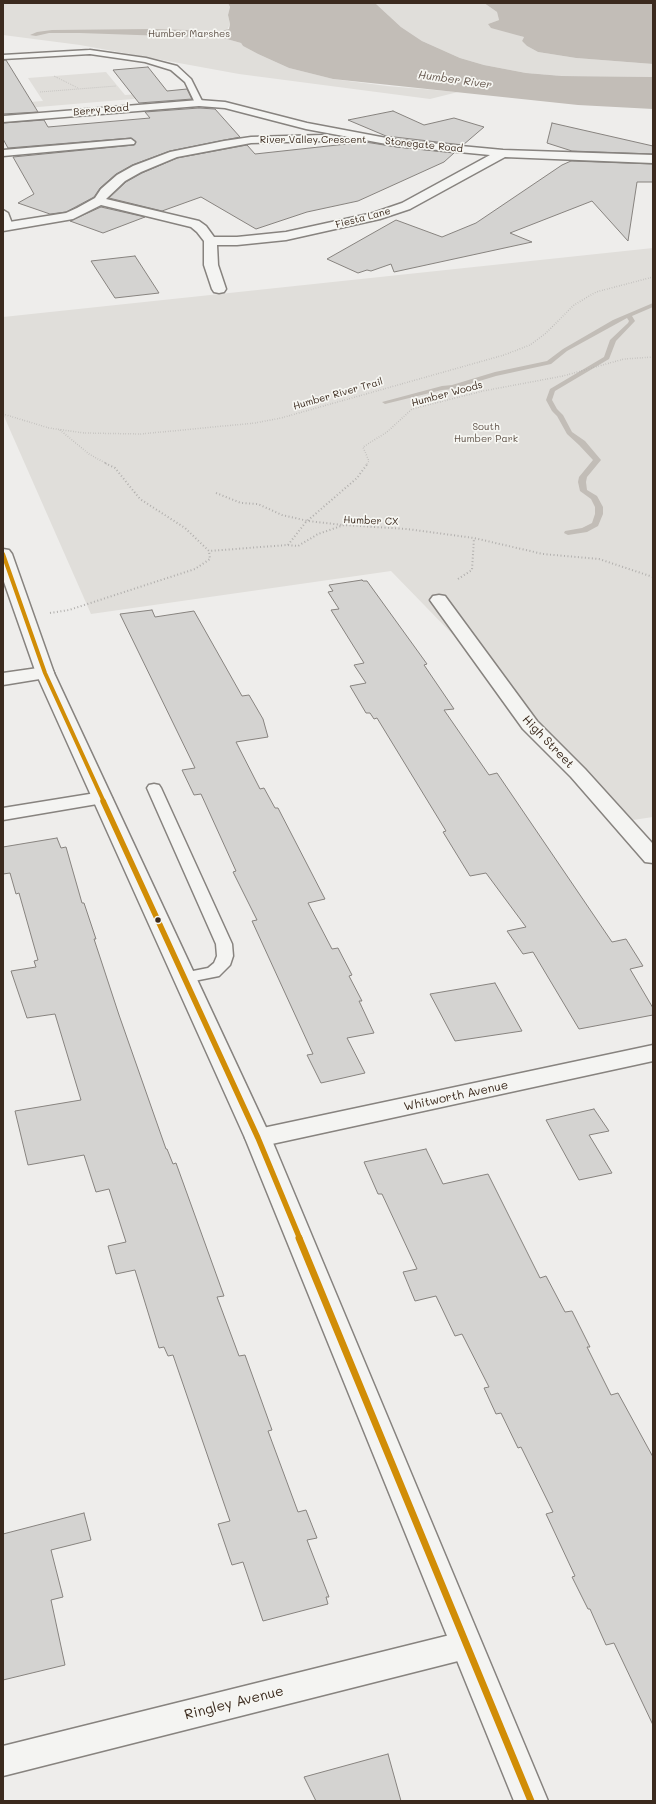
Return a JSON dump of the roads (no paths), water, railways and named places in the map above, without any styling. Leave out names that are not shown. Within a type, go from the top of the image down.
[{"type":"street","name":"Berry Road","points":[[3,119],[199,103]]},
{"type":"street","name":"Stonegate Road","points":[[199,103],[240,108],[306,126],[374,140],[397,143],[503,153],[653,159]]},
{"type":"street","name":"River Valley Crescent","points":[[6,226],[39,222],[69,216],[99,201],[108,189],[121,178],[157,160],[195,149],[251,140],[306,126]]},
{"type":"street","name":"River Valley Crescent","points":[[251,140],[308,138],[374,140]]},
{"type":"street","name":"Fiesta Lane","points":[[210,241],[237,241],[286,236],[376,216],[406,206],[503,153]]},
{"type":"street","points":[[99,201],[195,224],[202,229],[210,241],[211,264],[219,289]]},
{"type":"street","points":[[5,567],[26,617],[46,673],[258,1138],[531,1801]]},
{"type":"street","name":"High Street","points":[[439,600],[530,725],[578,773],[653,857]]},
{"type":"street","points":[[3,679],[46,673]]},
{"type":"street","points":[[3,814],[102,798]]},
{"type":"street","name":"Whitworth Avenue","points":[[258,1138],[653,1053]]},
{"type":"street","name":"Ringley Avenue","points":[[3,1760],[466,1645]]},
{"type":"lane","points":[[3,57],[90,52],[146,60],[174,68],[188,81],[199,103]]},
{"type":"lane","points":[[3,153],[131,142]]},
{"type":"lane","points":[[3,213],[6,226]]},
{"type":"lane","points":[[154,788],[224,944],[226,956],[222,966],[213,972],[184,978]]},
{"type":"water","name":"Humber River","points":[[228,3],[375,3],[401,27],[422,41],[460,58],[484,65],[526,73],[562,76],[653,77],[653,109],[578,105],[333,79],[289,68],[258,54],[243,46],[241,43],[223,38],[80,33],[49,33],[36,36],[30,35],[37,32],[52,30],[152,29],[221,31],[229,29],[230,24],[228,15],[230,7]]},
{"type":"water","points":[[484,3],[653,3],[653,64],[576,58],[538,52],[527,46],[522,41],[524,37],[491,28],[488,24],[499,20],[497,12]]},
{"type":"waterway","points":[[385,402],[442,388],[453,387],[495,374],[549,363],[565,350],[615,321],[653,305]]},
{"type":"waterway","points":[[568,533],[584,530],[595,524],[599,514],[599,507],[594,498],[584,491],[582,482],[583,477],[597,460],[582,443],[569,433],[560,415],[554,410],[549,400],[552,390],[607,358],[613,340],[632,321],[628,316]]},
{"type":"park label","name":"Humber Marshes","points":[[189,34]]},
{"type":"park label","name":"South Humber Park","points":[[486,432]]}]
